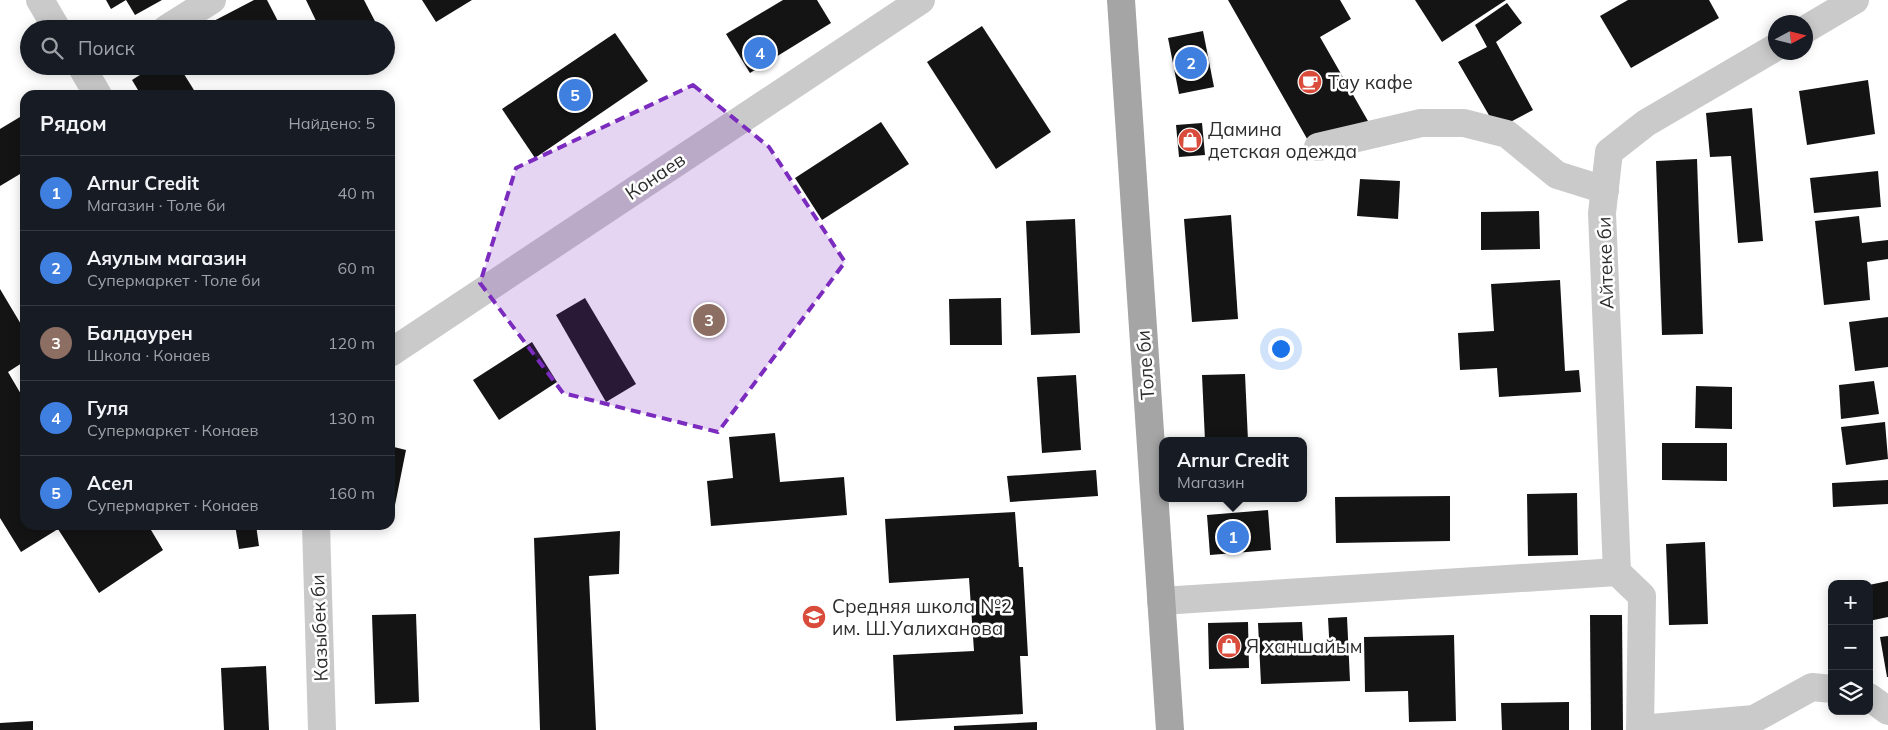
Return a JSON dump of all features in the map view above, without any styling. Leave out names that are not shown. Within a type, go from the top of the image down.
[{"type":"main road","name":"Толе би","points":[[1121,0],[1170,730]]},
{"type":"street","points":[[40,0],[52,20]]},
{"type":"street","points":[[180,20],[212,0]]},
{"type":"street","name":"Конаев","points":[[395,350],[921,0]]},
{"type":"street","points":[[1813,25],[1855,0]]},
{"type":"street","name":"Айтеке би","points":[[1617,572],[1602,212],[1609,152],[1646,123],[1768,52]]},
{"type":"street","points":[[1318,147],[1421,123],[1464,124],[1506,134],[1557,175],[1605,190]]},
{"type":"street","name":"Казыбек би","points":[[316,530],[322,730]]},
{"type":"street","points":[[1161,601],[1617,572],[1642,596],[1640,730],[1754,718],[1812,687],[1828,689]]},
{"type":"street","points":[[1873,700],[1888,711]]},
{"type":"highlighted area","points":[[693,85],[769,147],[845,262],[718,432],[563,393],[480,283],[516,168]]},
{"type":"building","points":[[106,0],[126,0],[111,9]]},
{"type":"building","points":[[126,0],[162,0],[135,15]]},
{"type":"building","points":[[254,0],[267,0],[277,20],[216,20]]},
{"type":"building","points":[[306,0],[364,0],[374,20],[316,20]]},
{"type":"building","points":[[422,0],[472,0],[436,22]]},
{"type":"building","points":[[783,0],[817,0],[831,23],[750,73],[726,34]]},
{"type":"building","name":"Тау кафе","points":[[1228,0],[1340,0],[1351,19],[1320,37],[1372,128],[1318,158]]},
{"type":"building","points":[[1415,0],[1506,0],[1442,42]]},
{"type":"building","points":[[1628,0],[1709,0],[1719,18],[1631,68],[1600,16]]},
{"type":"building","points":[[1507,3],[1522,23],[1496,42],[1533,110],[1497,129],[1458,62],[1487,47],[1475,25]]},
{"type":"building","points":[[982,26],[1051,132],[996,169],[927,62]]},
{"type":"building","points":[[1203,31],[1214,87],[1179,94],[1168,38]]},
{"type":"building","points":[[615,33],[648,81],[535,158],[502,109]]},
{"type":"building","points":[[140,75],[185,75],[194,90],[138,90],[132,80]]},
{"type":"building","points":[[1868,80],[1875,134],[1807,145],[1799,91]]},
{"type":"building","points":[[1752,108],[1763,241],[1738,243],[1731,156],[1710,157],[1706,113]]},
{"type":"building","points":[[20,117],[20,174],[0,186],[0,129]]},
{"type":"building","points":[[881,122],[909,164],[822,220],[795,178]]},
{"type":"building","name":"Дамина детская одежда","points":[[1202,123],[1205,155],[1179,157],[1176,125]]},
{"type":"building","points":[[1697,159],[1703,334],[1662,335],[1656,161]]},
{"type":"building","points":[[1878,171],[1881,207],[1814,213],[1810,178]]},
{"type":"building","points":[[1360,179],[1400,181],[1398,219],[1357,216]]},
{"type":"building","points":[[1539,211],[1540,249],[1481,250],[1481,212]]},
{"type":"building","points":[[1231,215],[1238,319],[1192,322],[1184,219]]},
{"type":"building","points":[[1859,216],[1862,243],[1888,240],[1888,259],[1867,262],[1870,300],[1824,305],[1815,221]]},
{"type":"building","points":[[1075,219],[1080,333],[1031,335],[1026,221]]},
{"type":"building","points":[[1560,280],[1565,371],[1579,370],[1581,392],[1499,397],[1497,368],[1460,370],[1458,333],[1494,331],[1491,284]]},
{"type":"building","points":[[0,289],[20,323],[20,364],[8,372],[20,392],[20,530],[56,530],[21,552],[0,518]]},
{"type":"building","points":[[585,298],[636,384],[606,402],[556,315]]},
{"type":"building","points":[[1001,298],[1002,345],[950,345],[949,299]]},
{"type":"building","points":[[1888,317],[1888,367],[1855,371],[1849,322]]},
{"type":"building","points":[[532,342],[557,382],[499,420],[473,380]]},
{"type":"building","points":[[1245,374],[1248,437],[1205,437],[1202,375]]},
{"type":"building","points":[[1076,375],[1081,450],[1042,453],[1037,377]]},
{"type":"building","points":[[1874,381],[1879,414],[1841,419],[1839,385]]},
{"type":"building","points":[[1696,386],[1732,387],[1732,429],[1695,428]]},
{"type":"building","points":[[1885,422],[1888,459],[1846,465],[1841,427]]},
{"type":"building","points":[[775,433],[780,482],[844,477],[847,515],[711,526],[707,481],[733,478],[729,437]]},
{"type":"building","points":[[1662,443],[1727,443],[1727,481],[1662,480]]},
{"type":"building","points":[[395,447],[406,450],[395,505]]},
{"type":"building","points":[[1096,470],[1098,496],[1010,502],[1007,476]]},
{"type":"building","points":[[1888,480],[1888,504],[1833,507],[1832,483]]},
{"type":"building","points":[[1577,493],[1578,555],[1528,556],[1527,494]]},
{"type":"building","points":[[1450,496],[1450,541],[1336,543],[1335,497]]},
{"type":"building","points":[[1268,510],[1271,550],[1210,555],[1207,515]]},
{"type":"building","points":[[1015,512],[1019,567],[1023,567],[1028,656],[1020,656],[1023,714],[896,721],[893,655],[974,651],[969,578],[889,583],[885,519]]},
{"type":"building","points":[[59,530],[151,530],[163,550],[99,593]]},
{"type":"building","points":[[236,530],[257,530],[259,546],[239,549]]},
{"type":"building","points":[[620,531],[619,574],[589,576],[596,730],[540,730],[534,538]]},
{"type":"building","points":[[1705,542],[1708,624],[1669,625],[1666,544]]},
{"type":"building","points":[[1888,581],[1888,617],[1873,620],[1873,584]]},
{"type":"building","points":[[416,614],[419,702],[375,704],[372,615]]},
{"type":"building","points":[[1590,615],[1622,615],[1623,730],[1591,730]]},
{"type":"building","points":[[1347,617],[1350,681],[1261,684],[1258,623],[1302,622],[1304,655],[1330,654],[1328,618]]},
{"type":"building","name":"Я ханшайым","points":[[1248,622],[1249,668],[1209,669],[1208,623]]},
{"type":"building","points":[[1454,635],[1456,721],[1409,722],[1408,691],[1365,692],[1364,637]]},
{"type":"building","points":[[1888,636],[1888,677],[1887,677],[1880,637]]},
{"type":"building","points":[[266,666],[269,730],[224,730],[221,668]]},
{"type":"building","points":[[1569,702],[1569,730],[1502,730],[1501,703]]},
{"type":"building","points":[[33,721],[33,730],[0,730],[0,723]]},
{"type":"building","points":[[1037,722],[1037,730],[954,730],[954,726]]},
{"type":"place","name":"Гуля","points":[[760,53]]},
{"type":"place","name":"Аяулым магазин","points":[[1191,63]]},
{"type":"place","name":"Тау кафе","points":[[1310,82]]},
{"type":"place","name":"Асел","points":[[575,95]]},
{"type":"place","name":"Дамина детская одежда","points":[[1190,140]]},
{"type":"place","name":"Балдаурен","points":[[709,320]]},
{"type":"place","name":"Arnur Credit","points":[[1233,537]]},
{"type":"place","name":"Средняя школа №2 им. Ш.Уалиханова","points":[[814,617]]},
{"type":"place","name":"Я ханшайым","points":[[1229,646]]}]
